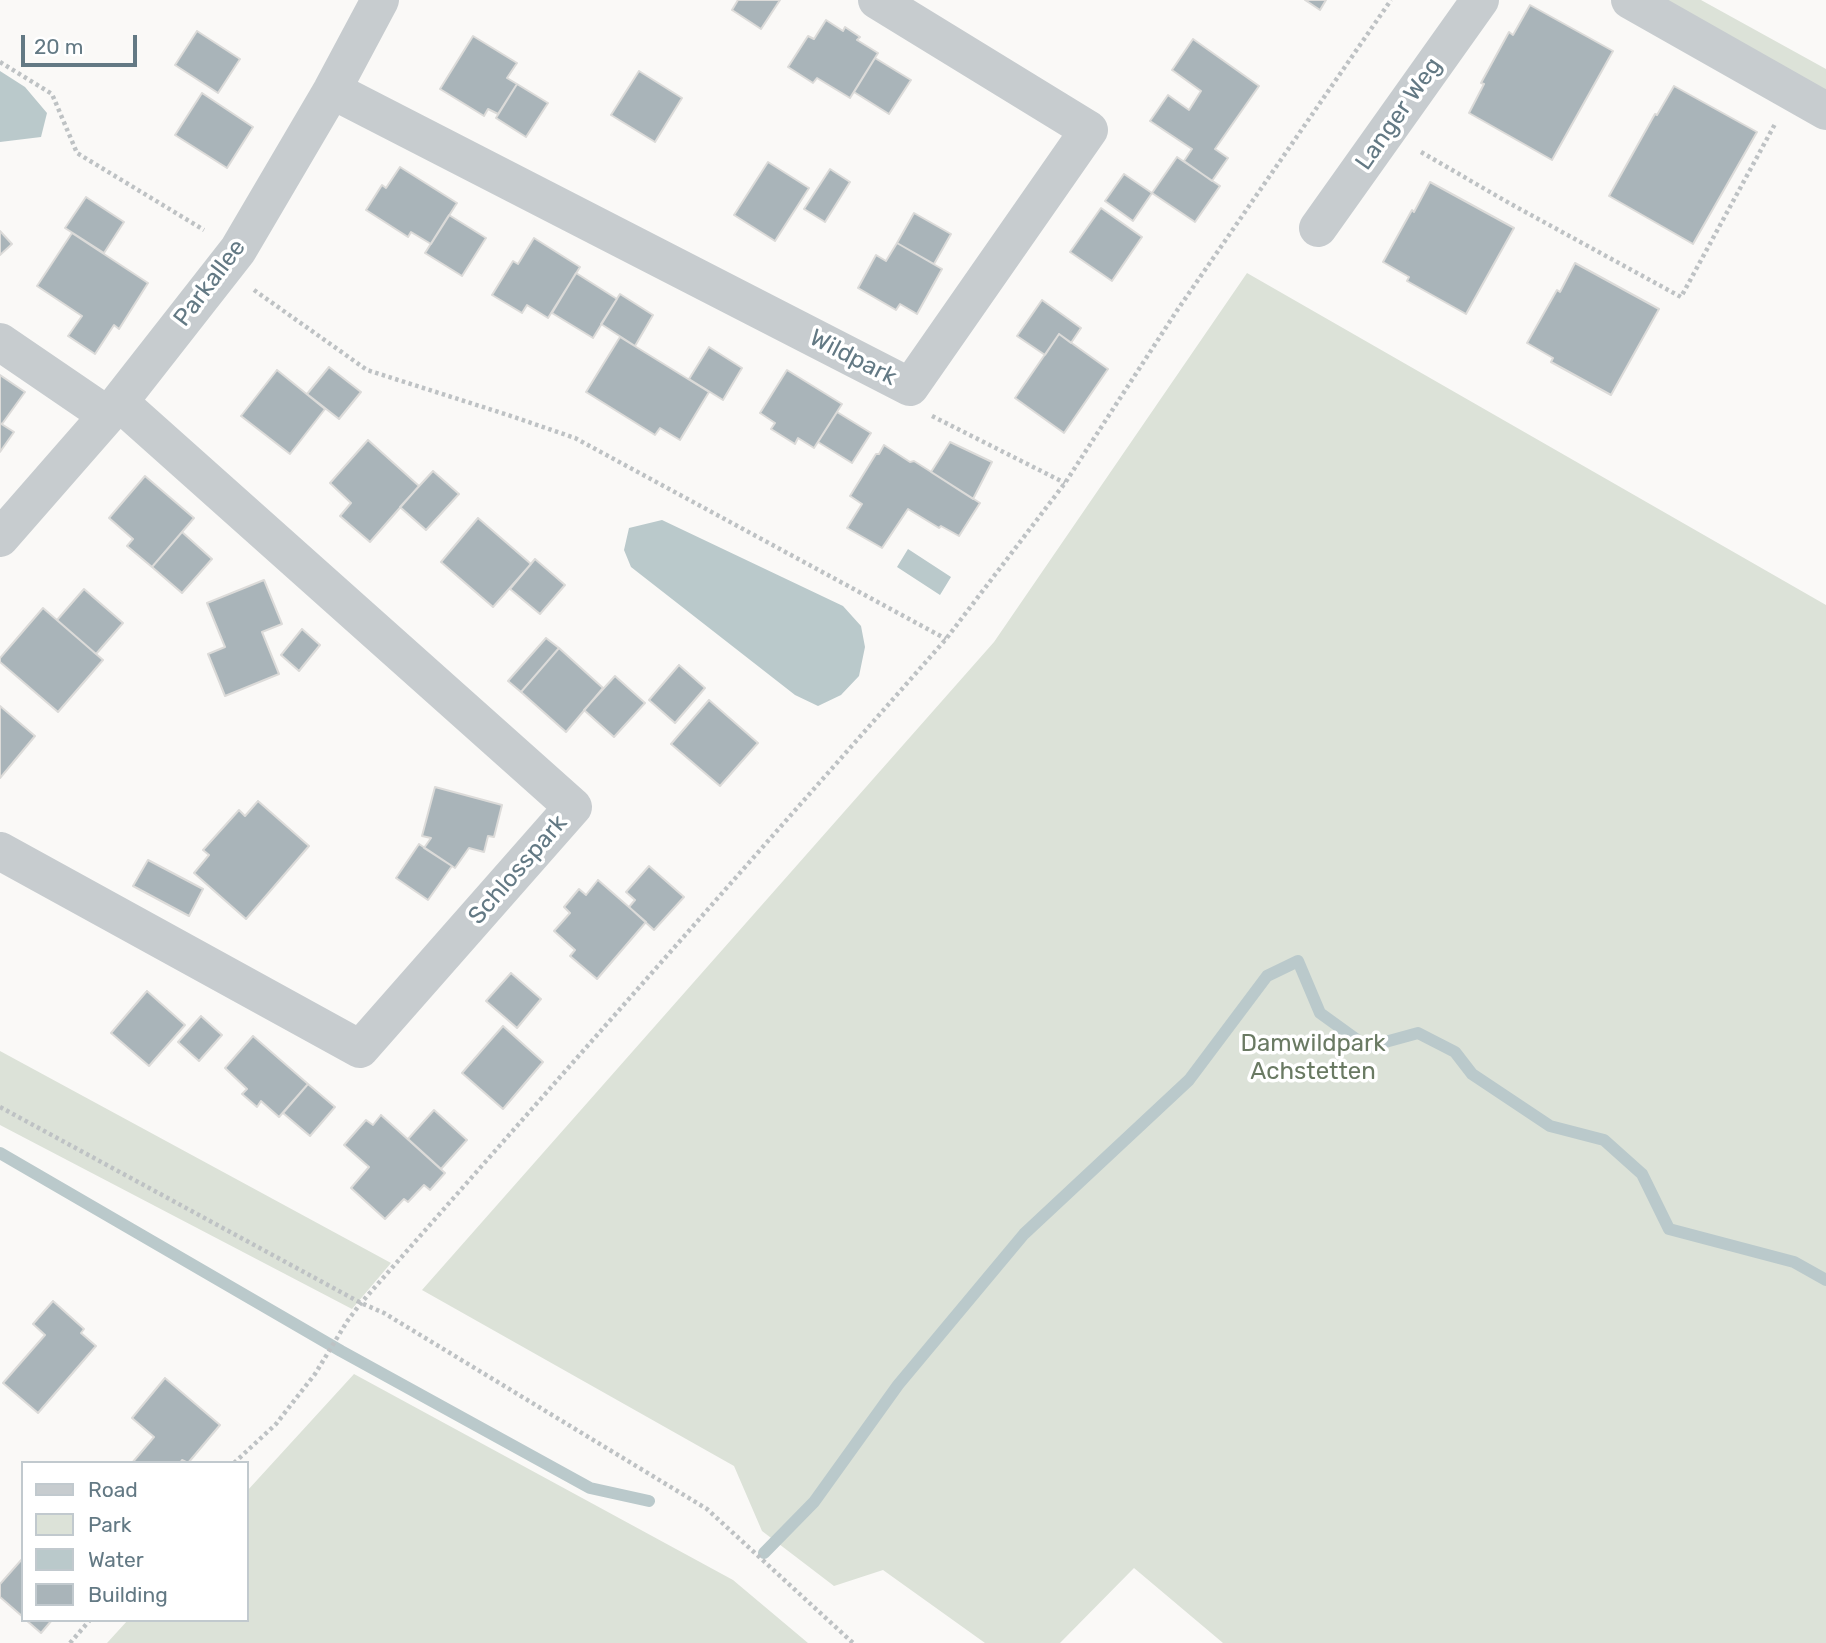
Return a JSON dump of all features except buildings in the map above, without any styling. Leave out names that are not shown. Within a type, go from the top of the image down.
[{"type":"street","name":"Parkallee","points":[[0,538],[113,408],[230,260],[332,90],[380,0]]},
{"type":"street","name":"Wildpark","points":[[332,90],[910,387],[1089,130],[877,0]]},
{"type":"street","name":"Langer Weg","points":[[1318,228],[1480,0]]},
{"type":"street","points":[[1630,0],[1826,111]]},
{"type":"street","points":[[0,342],[113,408]]},
{"type":"street","name":"Schlosspark","points":[[0,850],[360,1049],[573,807],[113,408]]},
{"type":"path","points":[[236,1461],[276,1424],[315,1374],[361,1303],[946,639],[1065,483],[1176,312],[1391,0]]},
{"type":"path","points":[[0,62],[52,94],[77,153],[230,260],[367,370],[575,438],[946,639]]},
{"type":"path","points":[[1387,132],[1681,298],[1793,92]]},
{"type":"path","points":[[910,387],[932,415],[1065,483]]},
{"type":"path","points":[[0,1107],[361,1303],[384,1312],[707,1509],[853,1643]]},
{"type":"path","points":[[70,1643],[88,1622]]},
{"type":"green space","points":[[1665,0],[1701,0],[1826,69],[1826,90]]},
{"type":"green space","name":"Damwildpark Achstetten","points":[[1247,273],[1826,605],[1826,1643],[1223,1643],[1134,1568],[1060,1643],[985,1643],[883,1570],[834,1586],[762,1531],[734,1466],[422,1290],[994,642]]},
{"type":"green space","points":[[0,1051],[391,1263],[352,1309],[0,1125]]},
{"type":"green space","points":[[354,1374],[733,1580],[808,1643],[107,1643],[126,1622],[248,1622],[248,1490]]},
{"type":"water","points":[[0,71],[25,87],[47,113],[41,137],[0,142]]},
{"type":"water","points":[[662,520],[843,606],[861,626],[865,647],[859,676],[841,695],[818,706],[795,695],[631,567],[624,550],[629,528]]},
{"type":"water","points":[[908,549],[951,577],[940,595],[897,567]]},
{"type":"waterway","points":[[764,1553],[814,1502],[898,1385],[1024,1234],[1189,1080],[1267,976],[1298,961],[1320,1013],[1367,1047],[1418,1033],[1455,1052],[1472,1074],[1550,1126],[1604,1140],[1642,1174],[1669,1229],[1794,1262],[1826,1280]]},
{"type":"waterway","points":[[0,1153],[341,1351],[590,1488],[649,1501]]}]
